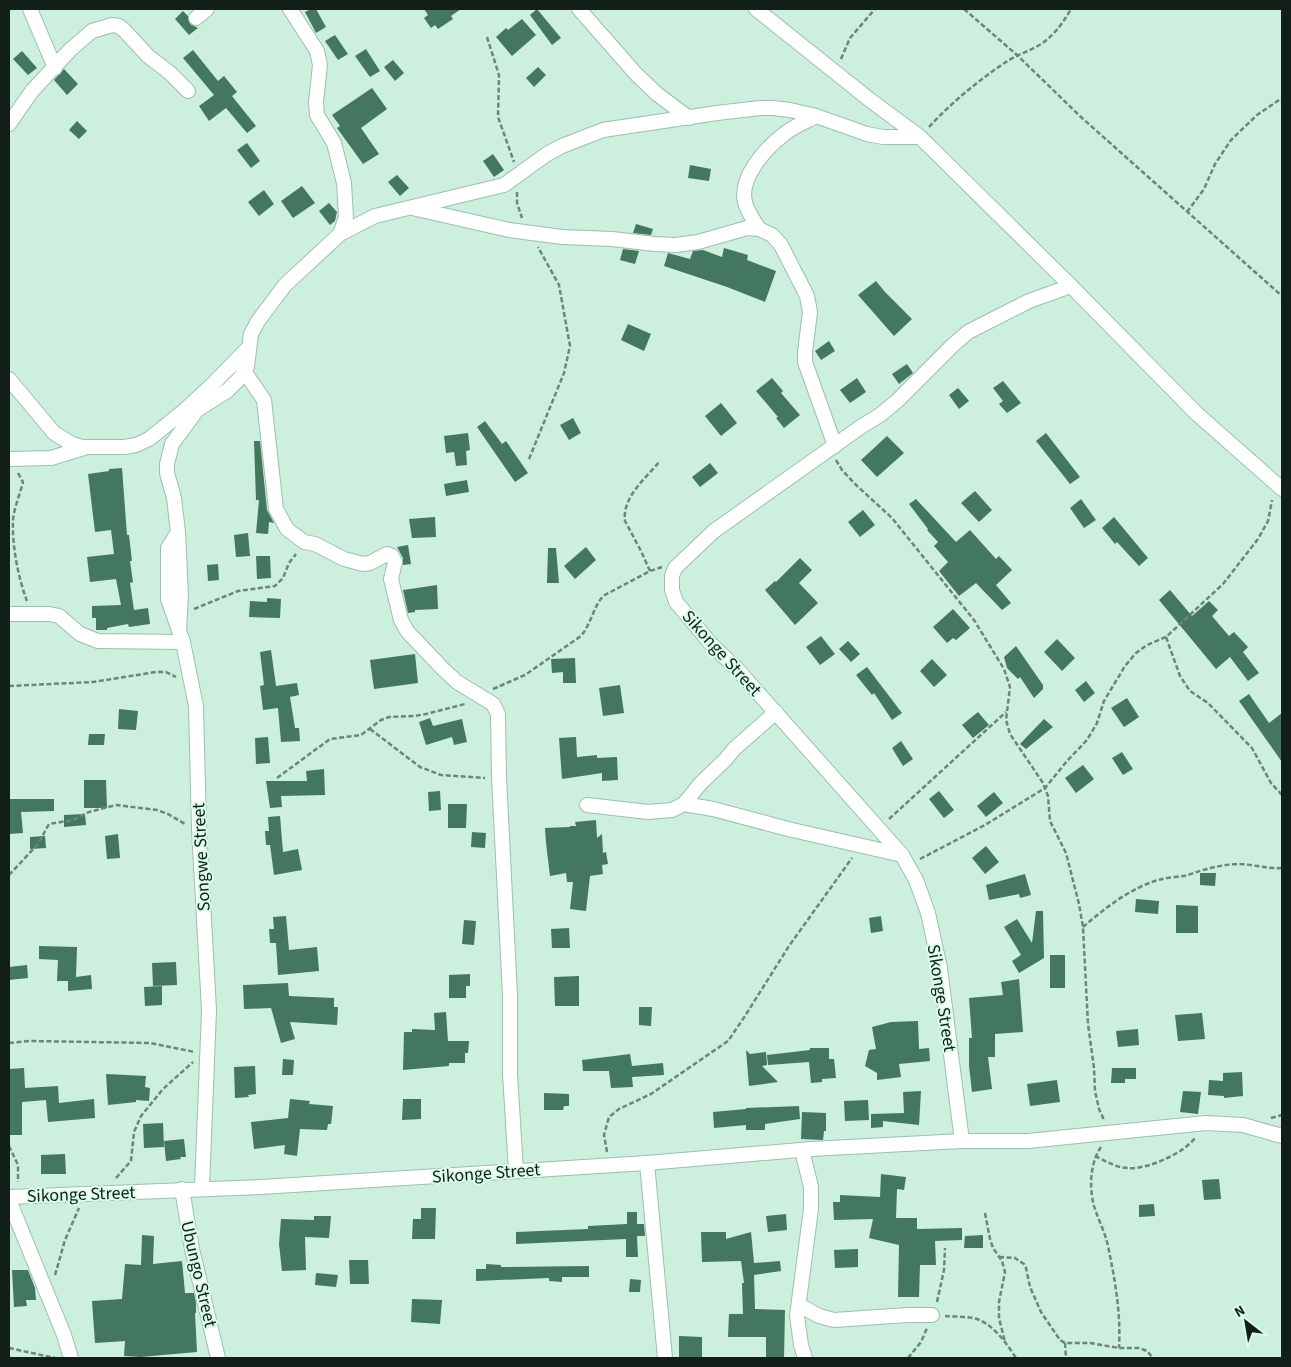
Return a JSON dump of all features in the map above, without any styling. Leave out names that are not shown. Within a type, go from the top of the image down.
[{"type":"street","points":[[30,9],[54,68]]},
{"type":"street","points":[[196,18],[207,9]]},
{"type":"street","points":[[290,9],[317,51],[320,65],[316,102],[317,115],[334,143],[344,183],[346,217],[340,234]]},
{"type":"street","points":[[579,9],[636,74],[657,94],[689,118]]},
{"type":"street","points":[[756,9],[920,137],[1196,413],[1279,486]]},
{"type":"street","points":[[9,124],[32,91],[70,50],[92,31],[112,26],[119,26],[148,56],[170,73],[188,91]]},
{"type":"street","points":[[9,614],[59,616],[80,634],[98,641],[181,636],[178,532],[174,498],[167,473],[167,464],[172,444],[187,421],[197,410],[227,391],[240,378],[247,367],[251,334],[258,321],[285,285],[340,234],[375,216],[494,188],[517,177],[547,154],[562,146],[603,130],[760,108],[790,110],[816,116],[883,138],[920,137]]},
{"type":"street","points":[[759,229],[747,211],[744,200],[744,186],[750,172],[783,134],[816,116]]},
{"type":"street","points":[[409,208],[504,229],[562,236],[676,245],[698,242],[747,228],[759,229],[772,235],[780,245],[807,296],[810,312],[805,362],[833,448]]},
{"type":"street","name":"Sikonge Street","points":[[962,1140],[940,968],[928,913],[905,860],[776,712],[737,669],[711,644],[676,602],[672,590],[672,576],[683,559],[714,531],[880,415],[968,332],[1028,300],[1071,286]]},
{"type":"street","points":[[9,379],[54,433],[72,444],[88,447],[124,447],[136,445],[149,438],[185,410],[249,347]]},
{"type":"street","points":[[244,371],[261,394],[265,405],[276,508],[287,529],[304,542],[315,544],[344,559],[363,564],[370,563],[387,554],[392,556],[394,562],[390,579],[407,631],[457,682],[493,704],[498,714],[499,778],[510,995],[510,1074],[516,1171]]},
{"type":"street","points":[[9,459],[51,458],[88,447]]},
{"type":"street","name":"Songwe Street","points":[[178,532],[168,548],[167,586],[170,608],[181,636],[196,706],[199,833],[209,1010],[205,1051],[202,1188]]},
{"type":"street","points":[[587,805],[648,812],[672,810],[684,804],[700,784],[734,749],[776,712]]},
{"type":"street","points":[[684,804],[713,809],[860,846],[905,860]]},
{"type":"street","name":"Sikonge Street","points":[[11,1198],[202,1188],[261,1187],[962,1140],[1028,1140],[1206,1123],[1242,1125],[1282,1136]]},
{"type":"street","points":[[802,1150],[811,1187],[811,1209],[798,1323],[805,1358]]},
{"type":"street","points":[[647,1162],[666,1358]]},
{"type":"street","name":"Ubungo Street","points":[[182,1189],[192,1249],[218,1358]]},
{"type":"street","points":[[11,1198],[64,1335],[71,1358]]},
{"type":"street","points":[[799,1305],[819,1316],[834,1320],[932,1315]]},
{"type":"path","points":[[834,71],[850,38],[875,9]]},
{"type":"path","points":[[964,9],[1017,55],[1082,118],[1282,296]]},
{"type":"path","points":[[920,137],[942,112],[976,84],[1017,55],[1043,42],[1062,24],[1071,9]]},
{"type":"path","points":[[487,37],[499,75],[498,117],[513,154],[517,177],[517,203],[522,219],[559,285],[570,346],[564,373],[529,459]]},
{"type":"path","points":[[1187,212],[1204,189],[1215,164],[1231,140],[1257,115],[1282,98]]},
{"type":"path","points":[[833,448],[842,470],[892,518],[974,620],[1004,668],[1009,683],[1006,720],[1010,734],[1045,788],[1048,796],[1050,821],[1066,854],[1079,904],[1083,927],[1088,1024],[1094,1068],[1094,1090],[1099,1109],[1110,1133],[1095,1156],[1091,1194],[1107,1242],[1116,1289],[1119,1317],[1119,1348]]},
{"type":"path","points":[[9,459],[23,482],[13,519],[14,542],[24,591],[35,614]]},
{"type":"path","points":[[650,570],[624,516],[626,503],[633,492],[660,461]]},
{"type":"path","points":[[905,860],[985,825],[1045,788],[1087,740],[1097,723],[1104,701],[1125,666],[1136,653],[1147,645],[1166,637],[1224,584],[1258,539],[1268,521],[1279,486]]},
{"type":"path","points":[[181,615],[238,591],[275,586],[283,578],[289,563],[304,542]]},
{"type":"path","points":[[277,778],[330,739],[355,737],[389,717],[439,712],[468,703],[482,698],[525,675],[582,636],[599,600],[603,596],[650,570],[683,559]]},
{"type":"path","points":[[1166,637],[1180,676],[1190,691],[1208,703],[1252,748],[1271,783],[1282,795]]},
{"type":"path","points":[[9,686],[93,682],[156,672],[166,672],[192,684]]},
{"type":"path","points":[[878,829],[1006,712]]},
{"type":"path","points":[[370,729],[420,767],[441,775],[499,778]]},
{"type":"path","points":[[9,875],[38,844],[49,824],[73,820],[106,806],[135,806],[157,810],[168,814],[199,833]]},
{"type":"path","points":[[609,1165],[604,1135],[609,1117],[624,1106],[651,1094],[728,1041],[789,946],[860,846]]},
{"type":"path","points":[[1083,927],[1097,914],[1140,887],[1161,880],[1222,865],[1250,864],[1282,868]]},
{"type":"path","points":[[9,1043],[38,1041],[150,1043],[192,1052],[205,1051]]},
{"type":"path","points":[[50,1302],[55,1274],[66,1240],[91,1194],[118,1177],[131,1161],[134,1132],[141,1116],[164,1089],[205,1051]]},
{"type":"path","points":[[1095,1156],[1115,1166],[1133,1168],[1144,1166],[1163,1160],[1180,1151],[1192,1141],[1206,1123]]},
{"type":"path","points":[[9,1146],[18,1165],[11,1198]]},
{"type":"path","points":[[985,1213],[990,1240],[1004,1272],[999,1302],[999,1318],[1005,1342]]},
{"type":"path","points":[[999,1257],[1015,1258],[1024,1264],[1030,1287],[1046,1320],[1057,1336],[1065,1343],[1090,1343],[1119,1348],[1138,1348],[1147,1351],[1153,1358]]},
{"type":"path","points":[[932,1315],[978,1320],[987,1325],[1005,1342],[1016,1358]]},
{"type":"path","points":[[1065,1343],[1066,1358]]},
{"type":"path","points":[[9,1348],[55,1358]]},
{"type":"building","points":[[316,9],[326,27],[316,33],[305,12]]},
{"type":"building","points":[[424,9],[461,9],[451,16],[453,19],[438,29],[435,25],[431,28],[424,18],[428,15]]},
{"type":"building","points":[[537,9],[561,38],[552,45],[530,15]]},
{"type":"building","points":[[183,11],[188,16],[190,24],[198,28],[189,35],[175,19]]},
{"type":"building","points":[[522,19],[536,35],[512,56],[496,37],[506,28],[508,30]]},
{"type":"building","points":[[335,35],[348,54],[338,60],[325,41]]},
{"type":"building","points":[[366,49],[380,71],[370,77],[355,56]]},
{"type":"building","points":[[193,50],[218,81],[224,76],[237,92],[232,96],[256,126],[247,133],[226,108],[209,121],[199,106],[214,95],[183,58]]},
{"type":"building","points":[[22,51],[37,68],[28,75],[13,59]]},
{"type":"building","points":[[393,60],[404,73],[395,81],[384,67]]},
{"type":"building","points":[[538,67],[546,75],[534,87],[526,78]]},
{"type":"building","points":[[64,69],[78,84],[67,95],[54,80]]},
{"type":"building","points":[[372,88],[387,109],[361,128],[379,154],[363,164],[337,128],[340,126],[332,115]]},
{"type":"building","points":[[77,121],[87,131],[79,139],[69,130]]},
{"type":"building","points":[[247,143],[260,161],[251,168],[237,150]]},
{"type":"building","points":[[493,154],[504,170],[494,177],[483,161]]},
{"type":"building","points":[[690,165],[711,169],[709,181],[688,178]]},
{"type":"building","points":[[397,175],[409,188],[400,196],[388,182]]},
{"type":"building","points":[[302,186],[315,203],[293,218],[281,201]]},
{"type":"building","points":[[264,190],[274,204],[259,216],[248,202]]},
{"type":"building","points":[[329,203],[337,212],[335,221],[330,225],[319,211]]},
{"type":"building","points":[[636,224],[653,229],[651,235],[633,233]]},
{"type":"building","points":[[724,248],[748,255],[747,260],[776,271],[765,302],[664,266],[668,253],[690,259],[693,251],[703,250],[722,257]]},
{"type":"building","points":[[623,249],[639,251],[635,264],[620,260]]},
{"type":"building","points":[[876,281],[912,319],[894,336],[858,295]]},
{"type":"building","points":[[628,324],[651,334],[644,351],[621,340]]},
{"type":"building","points":[[829,341],[835,351],[821,360],[815,351]]},
{"type":"building","points":[[907,364],[913,373],[899,384],[892,374]]},
{"type":"building","points":[[772,378],[783,391],[781,393],[800,415],[784,428],[776,418],[778,417],[756,391]]},
{"type":"building","points":[[857,378],[866,392],[850,403],[840,390]]},
{"type":"building","points":[[1003,381],[1021,403],[1007,413],[999,404],[1003,401],[993,388]]},
{"type":"building","points":[[958,388],[969,401],[959,409],[949,395]]},
{"type":"building","points":[[721,403],[737,423],[721,436],[705,416]]},
{"type":"building","points":[[573,418],[581,433],[569,440],[560,425]]},
{"type":"building","points":[[485,421],[502,444],[506,441],[528,473],[515,482],[477,427]]},
{"type":"building","points":[[468,433],[470,450],[466,451],[467,465],[456,466],[454,452],[446,453],[444,436]]},
{"type":"building","points":[[1046,433],[1080,477],[1070,484],[1036,441]]},
{"type":"building","points":[[887,436],[904,453],[877,477],[861,460]]},
{"type":"building","points":[[254,441],[260,441],[267,510],[274,523],[269,522],[268,534],[256,533],[259,500],[256,500]]},
{"type":"building","points":[[710,463],[718,473],[700,487],[692,477]]},
{"type":"building","points":[[122,468],[127,535],[129,535],[132,561],[130,561],[133,582],[130,583],[134,610],[148,608],[150,624],[129,627],[128,624],[107,628],[107,630],[96,630],[96,618],[92,618],[92,606],[121,605],[116,579],[90,582],[87,557],[114,554],[111,530],[95,532],[88,474]]},
{"type":"building","points":[[467,480],[469,492],[446,496],[444,484]]},
{"type":"building","points":[[975,491],[992,510],[979,522],[961,503]]},
{"type":"building","points":[[916,499],[956,542],[970,530],[996,559],[999,556],[1012,570],[996,585],[1011,603],[1002,610],[976,583],[959,596],[939,571],[948,562],[934,546],[938,542],[909,504]]},
{"type":"building","points":[[1081,499],[1096,520],[1084,528],[1070,508]]},
{"type":"building","points":[[863,510],[875,525],[860,537],[848,522]]},
{"type":"building","points":[[435,517],[436,537],[412,538],[409,519]]},
{"type":"building","points":[[1114,517],[1148,558],[1139,566],[1117,542],[1115,544],[1102,528]]},
{"type":"building","points":[[248,533],[250,556],[236,557],[234,535]]},
{"type":"building","points":[[408,545],[411,564],[403,565],[403,558],[397,547]]},
{"type":"building","points":[[586,547],[596,560],[575,579],[564,566]]},
{"type":"building","points":[[548,548],[556,548],[559,583],[547,583]]},
{"type":"building","points":[[256,556],[270,556],[271,578],[257,579]]},
{"type":"building","points":[[800,558],[812,570],[799,583],[818,603],[795,625],[765,590],[776,582]]},
{"type":"building","points":[[218,564],[219,580],[208,581],[207,565]]},
{"type":"building","points":[[437,585],[438,609],[415,610],[415,612],[408,613],[403,590]]},
{"type":"building","points":[[1170,590],[1192,616],[1209,601],[1218,610],[1212,616],[1229,636],[1234,632],[1248,647],[1243,652],[1259,673],[1248,681],[1230,657],[1216,669],[1159,600]]},
{"type":"building","points":[[267,598],[281,599],[280,618],[249,617],[250,601],[267,602]]},
{"type":"building","points":[[953,609],[970,628],[956,640],[953,638],[947,643],[933,627]]},
{"type":"building","points":[[821,636],[835,654],[820,665],[806,647]]},
{"type":"building","points":[[1057,639],[1075,658],[1062,671],[1044,652]]},
{"type":"building","points":[[848,641],[860,654],[851,662],[839,649]]},
{"type":"building","points":[[1016,646],[1043,685],[1043,689],[1034,698],[1020,677],[1018,679],[1007,668],[1004,657]]},
{"type":"building","points":[[271,650],[276,686],[297,683],[299,695],[290,697],[295,728],[299,728],[300,741],[281,742],[278,708],[263,710],[260,686],[264,685],[260,652]]},
{"type":"building","points":[[415,654],[418,683],[374,689],[370,660]]},
{"type":"building","points":[[575,658],[576,683],[563,683],[563,672],[552,673],[551,659]]},
{"type":"building","points":[[932,659],[947,675],[934,687],[920,671]]},
{"type":"building","points":[[867,667],[902,713],[892,720],[874,693],[872,695],[856,675]]},
{"type":"building","points":[[1086,681],[1095,693],[1084,702],[1075,690]]},
{"type":"building","points":[[620,685],[624,713],[603,716],[599,688]]},
{"type":"building","points":[[1249,694],[1269,723],[1282,713],[1282,762],[1239,701]]},
{"type":"building","points":[[1127,698],[1139,717],[1124,727],[1111,708]]},
{"type":"building","points":[[119,709],[138,711],[136,730],[118,729]]},
{"type":"building","points":[[978,712],[989,725],[973,738],[962,725]]},
{"type":"building","points":[[430,718],[433,726],[462,719],[467,742],[454,745],[452,737],[426,745],[419,722]]},
{"type":"building","points":[[1044,719],[1053,727],[1026,749],[1020,744]]},
{"type":"building","points":[[89,734],[105,734],[104,745],[88,745]]},
{"type":"building","points":[[268,737],[270,763],[256,764],[255,738]]},
{"type":"building","points":[[576,737],[577,757],[597,755],[597,758],[617,757],[618,780],[602,781],[602,773],[562,779],[559,738]]},
{"type":"building","points":[[901,741],[913,759],[903,766],[892,748]]},
{"type":"building","points":[[1122,752],[1133,769],[1123,775],[1112,758]]},
{"type":"building","points":[[1083,765],[1094,779],[1076,793],[1065,778]]},
{"type":"building","points":[[324,769],[325,795],[281,796],[282,807],[270,808],[266,781],[307,781],[306,771]]},
{"type":"building","points":[[84,780],[106,780],[107,808],[84,808]]},
{"type":"building","points":[[440,791],[441,810],[429,811],[428,792]]},
{"type":"building","points":[[939,791],[954,810],[944,818],[929,799]]},
{"type":"building","points":[[994,792],[1003,803],[986,817],[977,806]]},
{"type":"building","points":[[9,799],[54,799],[54,811],[21,812],[23,833],[9,834]]},
{"type":"building","points":[[448,804],[467,804],[466,828],[448,828]]},
{"type":"building","points":[[85,814],[86,825],[64,827],[64,815]]},
{"type":"building","points":[[280,816],[283,852],[298,849],[302,870],[274,875],[270,845],[266,845],[265,831],[269,831],[268,817]]},
{"type":"building","points":[[596,820],[597,838],[602,834],[603,853],[606,852],[608,864],[602,865],[603,874],[590,876],[586,911],[570,909],[573,882],[567,882],[566,873],[550,876],[545,828],[570,827],[576,826],[575,822]]},
{"type":"building","points":[[472,832],[486,833],[485,848],[471,847]]},
{"type":"building","points":[[118,834],[120,858],[107,859],[105,836]]},
{"type":"building","points":[[45,836],[46,848],[30,849],[30,837]]},
{"type":"building","points":[[986,846],[999,862],[985,874],[972,858]]},
{"type":"building","points":[[1200,873],[1216,873],[1215,886],[1200,885]]},
{"type":"building","points":[[1025,874],[1031,895],[1020,898],[1019,894],[989,900],[986,885]]},
{"type":"building","points":[[1136,899],[1159,901],[1158,914],[1135,912]]},
{"type":"building","points":[[1176,905],[1198,906],[1198,933],[1176,933]]},
{"type":"building","points":[[1036,911],[1043,911],[1044,958],[1019,973],[1012,961],[1021,955],[1004,927],[1017,919],[1032,943]]},
{"type":"building","points":[[286,916],[289,950],[317,947],[319,971],[278,975],[276,943],[270,943],[269,929],[274,929],[273,917]]},
{"type":"building","points":[[881,916],[883,931],[871,933],[869,918]]},
{"type":"building","points":[[464,920],[476,921],[474,945],[462,944]]},
{"type":"building","points":[[569,928],[570,948],[552,948],[551,929]]},
{"type":"building","points":[[39,946],[77,947],[76,977],[91,975],[92,989],[68,991],[68,981],[57,981],[58,960],[39,959]]},
{"type":"building","points":[[1050,955],[1065,955],[1065,988],[1050,988]]},
{"type":"building","points":[[176,962],[177,985],[153,986],[152,963]]},
{"type":"building","points":[[27,965],[28,978],[9,980],[9,967]]},
{"type":"building","points":[[470,974],[470,986],[466,986],[466,998],[449,998],[449,975]]},
{"type":"building","points":[[579,976],[579,1006],[555,1006],[554,977]]},
{"type":"building","points":[[1019,979],[1023,1032],[995,1034],[995,1057],[988,1057],[992,1089],[972,1092],[969,1066],[969,1038],[972,1038],[969,998],[1003,995],[1001,982]]},
{"type":"building","points":[[288,983],[289,996],[334,998],[334,1007],[338,1007],[337,1025],[290,1022],[295,1039],[281,1043],[271,1008],[244,1009],[243,985]]},
{"type":"building","points":[[162,986],[162,1005],[145,1006],[144,987]]},
{"type":"building","points":[[639,1007],[652,1007],[651,1026],[639,1025]]},
{"type":"building","points":[[446,1012],[448,1041],[469,1041],[468,1053],[465,1053],[465,1063],[449,1063],[449,1066],[403,1070],[404,1032],[412,1032],[412,1029],[435,1030],[434,1013]]},
{"type":"building","points":[[1202,1013],[1205,1039],[1178,1041],[1175,1015]]},
{"type":"building","points":[[918,1021],[919,1049],[929,1048],[930,1061],[899,1064],[901,1077],[877,1080],[877,1073],[865,1066],[869,1050],[876,1049],[872,1027],[891,1022]]},
{"type":"building","points":[[1138,1029],[1139,1045],[1118,1047],[1116,1031]]},
{"type":"building","points":[[810,1048],[829,1048],[829,1059],[834,1059],[836,1078],[822,1079],[822,1082],[811,1083],[809,1062],[768,1065],[767,1055],[810,1050]]},
{"type":"building","points":[[746,1050],[750,1054],[766,1052],[767,1065],[762,1066],[778,1082],[749,1086]]},
{"type":"building","points":[[630,1054],[632,1066],[663,1063],[664,1075],[632,1077],[633,1087],[611,1088],[609,1071],[583,1071],[582,1060]]},
{"type":"building","points":[[283,1059],[294,1060],[293,1075],[282,1075]]},
{"type":"building","points":[[255,1066],[256,1094],[248,1095],[249,1097],[235,1098],[234,1067]]},
{"type":"building","points":[[24,1068],[25,1088],[58,1086],[59,1103],[94,1099],[95,1118],[48,1122],[46,1100],[22,1102],[22,1135],[9,1135],[9,1069]]},
{"type":"building","points":[[1112,1068],[1136,1068],[1136,1079],[1125,1079],[1125,1083],[1111,1083]]},
{"type":"building","points":[[1242,1072],[1243,1096],[1224,1098],[1224,1096],[1208,1095],[1209,1080],[1223,1081],[1223,1073]]},
{"type":"building","points":[[106,1074],[146,1076],[145,1087],[150,1088],[149,1101],[136,1100],[136,1102],[108,1105]]},
{"type":"building","points":[[1057,1080],[1060,1102],[1030,1106],[1027,1084]]},
{"type":"building","points":[[921,1091],[919,1125],[883,1121],[883,1127],[871,1128],[871,1114],[904,1113],[903,1092]]},
{"type":"building","points":[[1183,1091],[1201,1092],[1198,1114],[1180,1112]]},
{"type":"building","points":[[544,1093],[569,1094],[569,1106],[564,1106],[563,1110],[544,1110]]},
{"type":"building","points":[[290,1099],[310,1101],[309,1104],[333,1106],[331,1124],[328,1124],[327,1130],[300,1129],[297,1156],[284,1154],[285,1145],[254,1149],[251,1122],[288,1118]]},
{"type":"building","points":[[403,1099],[421,1099],[421,1119],[402,1120]]},
{"type":"building","points":[[868,1100],[869,1120],[845,1121],[844,1101]]},
{"type":"building","points":[[799,1106],[800,1119],[765,1124],[765,1130],[746,1130],[746,1125],[714,1128],[713,1112],[746,1108]]},
{"type":"building","points":[[802,1112],[826,1113],[826,1131],[824,1131],[823,1140],[801,1139]]},
{"type":"building","points":[[163,1123],[164,1147],[144,1148],[143,1124]]},
{"type":"building","points":[[184,1139],[186,1157],[166,1161],[164,1141]]},
{"type":"building","points":[[65,1154],[66,1174],[41,1174],[41,1155]]},
{"type":"building","points":[[881,1174],[906,1177],[904,1190],[897,1189],[896,1218],[917,1218],[917,1229],[962,1228],[962,1240],[935,1241],[936,1265],[920,1265],[919,1297],[898,1297],[899,1245],[869,1238],[873,1219],[834,1220],[833,1202],[840,1202],[840,1195],[880,1197]]},
{"type":"building","points":[[1219,1179],[1221,1199],[1204,1200],[1202,1180]]},
{"type":"building","points":[[1154,1204],[1155,1216],[1139,1217],[1139,1205]]},
{"type":"building","points":[[421,1208],[436,1208],[435,1239],[412,1239],[413,1219],[421,1219]]},
{"type":"building","points":[[627,1212],[637,1212],[637,1224],[644,1224],[645,1236],[637,1236],[638,1257],[626,1257],[626,1239],[516,1244],[516,1232],[588,1229],[588,1226],[627,1224]]},
{"type":"building","points":[[786,1214],[787,1230],[768,1232],[766,1216]]},
{"type":"building","points":[[314,1216],[331,1216],[329,1238],[305,1237],[306,1270],[282,1271],[279,1244],[281,1219],[314,1220]]},
{"type":"building","points":[[701,1232],[726,1232],[726,1239],[751,1232],[754,1263],[780,1261],[781,1271],[754,1275],[755,1309],[785,1310],[784,1358],[766,1358],[766,1337],[728,1337],[729,1314],[743,1314],[742,1283],[744,1283],[741,1261],[702,1262]]},
{"type":"building","points":[[142,1235],[154,1236],[153,1264],[182,1261],[185,1293],[194,1293],[196,1303],[197,1352],[141,1357],[124,1356],[125,1341],[95,1343],[92,1301],[122,1299],[125,1264],[141,1265]]},
{"type":"building","points":[[983,1235],[983,1248],[964,1248],[965,1236]]},
{"type":"building","points":[[858,1249],[858,1267],[835,1268],[834,1250]]},
{"type":"building","points":[[349,1260],[368,1260],[369,1284],[350,1284]]},
{"type":"building","points":[[486,1264],[501,1265],[501,1267],[589,1266],[589,1277],[562,1277],[562,1282],[549,1281],[549,1278],[476,1281],[476,1269],[486,1269]]},
{"type":"building","points":[[12,1270],[28,1270],[35,1288],[36,1300],[26,1300],[27,1306],[14,1307]]},
{"type":"building","points":[[316,1273],[338,1275],[336,1287],[315,1285]]},
{"type":"building","points":[[630,1279],[641,1280],[640,1292],[629,1292]]},
{"type":"building","points":[[412,1299],[442,1300],[440,1324],[411,1322]]},
{"type":"building","points":[[679,1336],[702,1337],[702,1358],[679,1358]]}]
